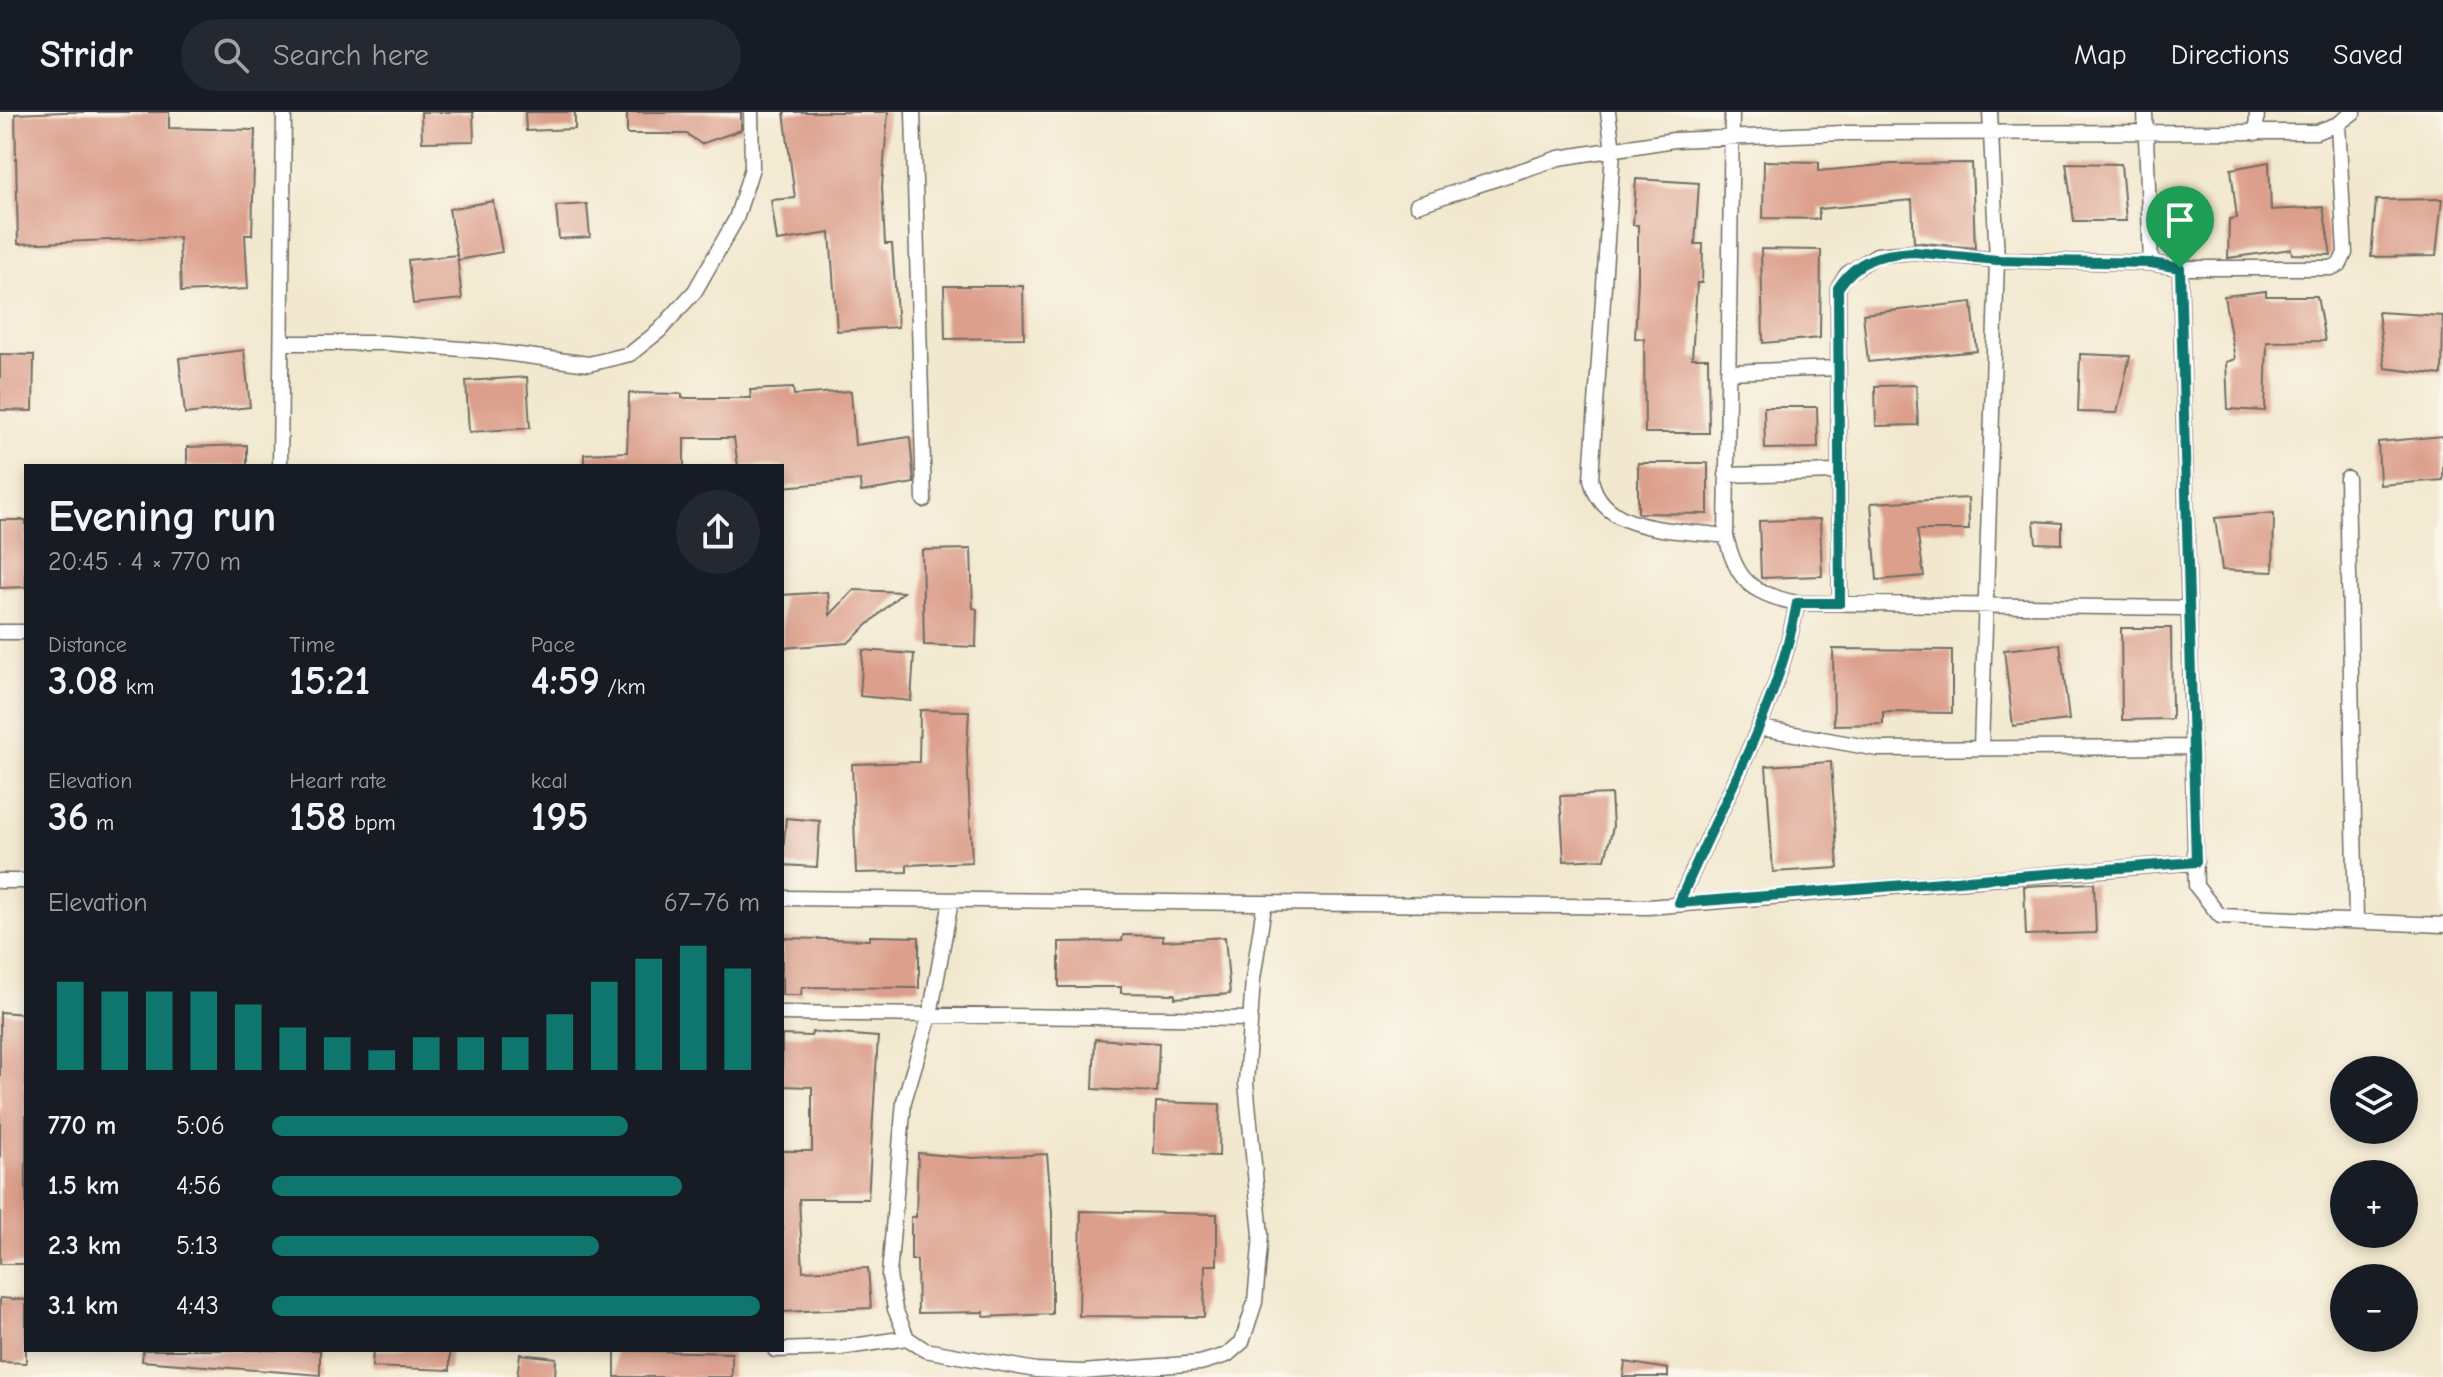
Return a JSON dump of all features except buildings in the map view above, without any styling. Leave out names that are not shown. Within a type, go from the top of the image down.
[{"type":"street","points":[[280,464],[284,343],[284,112]]},
{"type":"street","points":[[284,343],[385,343],[488,351],[589,364],[630,354],[659,331],[695,291],[736,219],[752,168],[751,112]]},
{"type":"street","points":[[913,112],[924,500]]},
{"type":"street","points":[[1608,112],[1613,151],[1595,404],[1591,479],[1594,493],[1605,508],[1621,520],[1726,536]]},
{"type":"street","points":[[1732,112],[1726,536],[1732,565],[1750,586],[1770,597],[1797,603],[2187,608]]},
{"type":"street","points":[[1981,748],[1997,260],[1990,112]]},
{"type":"street","points":[[2145,112],[2151,263]]},
{"type":"street","points":[[2256,133],[2257,112]]},
{"type":"street","points":[[1417,205],[1559,158],[1674,140],[1990,133],[2145,135],[2316,132],[2338,124],[2354,112]]},
{"type":"street","points":[[1840,603],[1838,288],[1847,274],[1877,255],[1914,252],[1997,260],[2151,263],[2180,268],[2331,268],[2340,264],[2345,253],[2338,124]]},
{"type":"street","points":[[2180,268],[2196,886],[2220,916],[2443,925]]},
{"type":"street","points":[[1728,372],[1838,368]]},
{"type":"street","points":[[1726,475],[1839,472]]},
{"type":"street","points":[[2347,478],[2356,921]]},
{"type":"street","points":[[1679,903],[1761,728],[1789,649],[1797,603]]},
{"type":"street","points":[[0,632],[24,632]]},
{"type":"street","points":[[1761,728],[1878,749],[2193,747]]},
{"type":"street","points":[[784,898],[951,901],[1120,899],[1264,906],[1626,908],[2196,862]]},
{"type":"street","points":[[0,881],[24,881]]},
{"type":"street","points":[[951,901],[930,1015],[904,1101],[889,1275],[895,1309],[907,1338],[925,1350],[1036,1370],[1072,1372],[1200,1363],[1227,1355],[1242,1342],[1255,1302],[1261,1235],[1246,1083],[1250,1019],[1264,906]]},
{"type":"street","points":[[784,1013],[1250,1019]]},
{"type":"street","points":[[784,1350],[840,1348],[907,1338]]},
{"type":"route","points":[[1914,252],[1997,260],[2151,263],[2180,268],[2196,862],[1679,903],[1761,728],[1789,649],[1797,603],[1840,603],[1838,288],[1847,274],[1877,255],[1914,252]]}]
